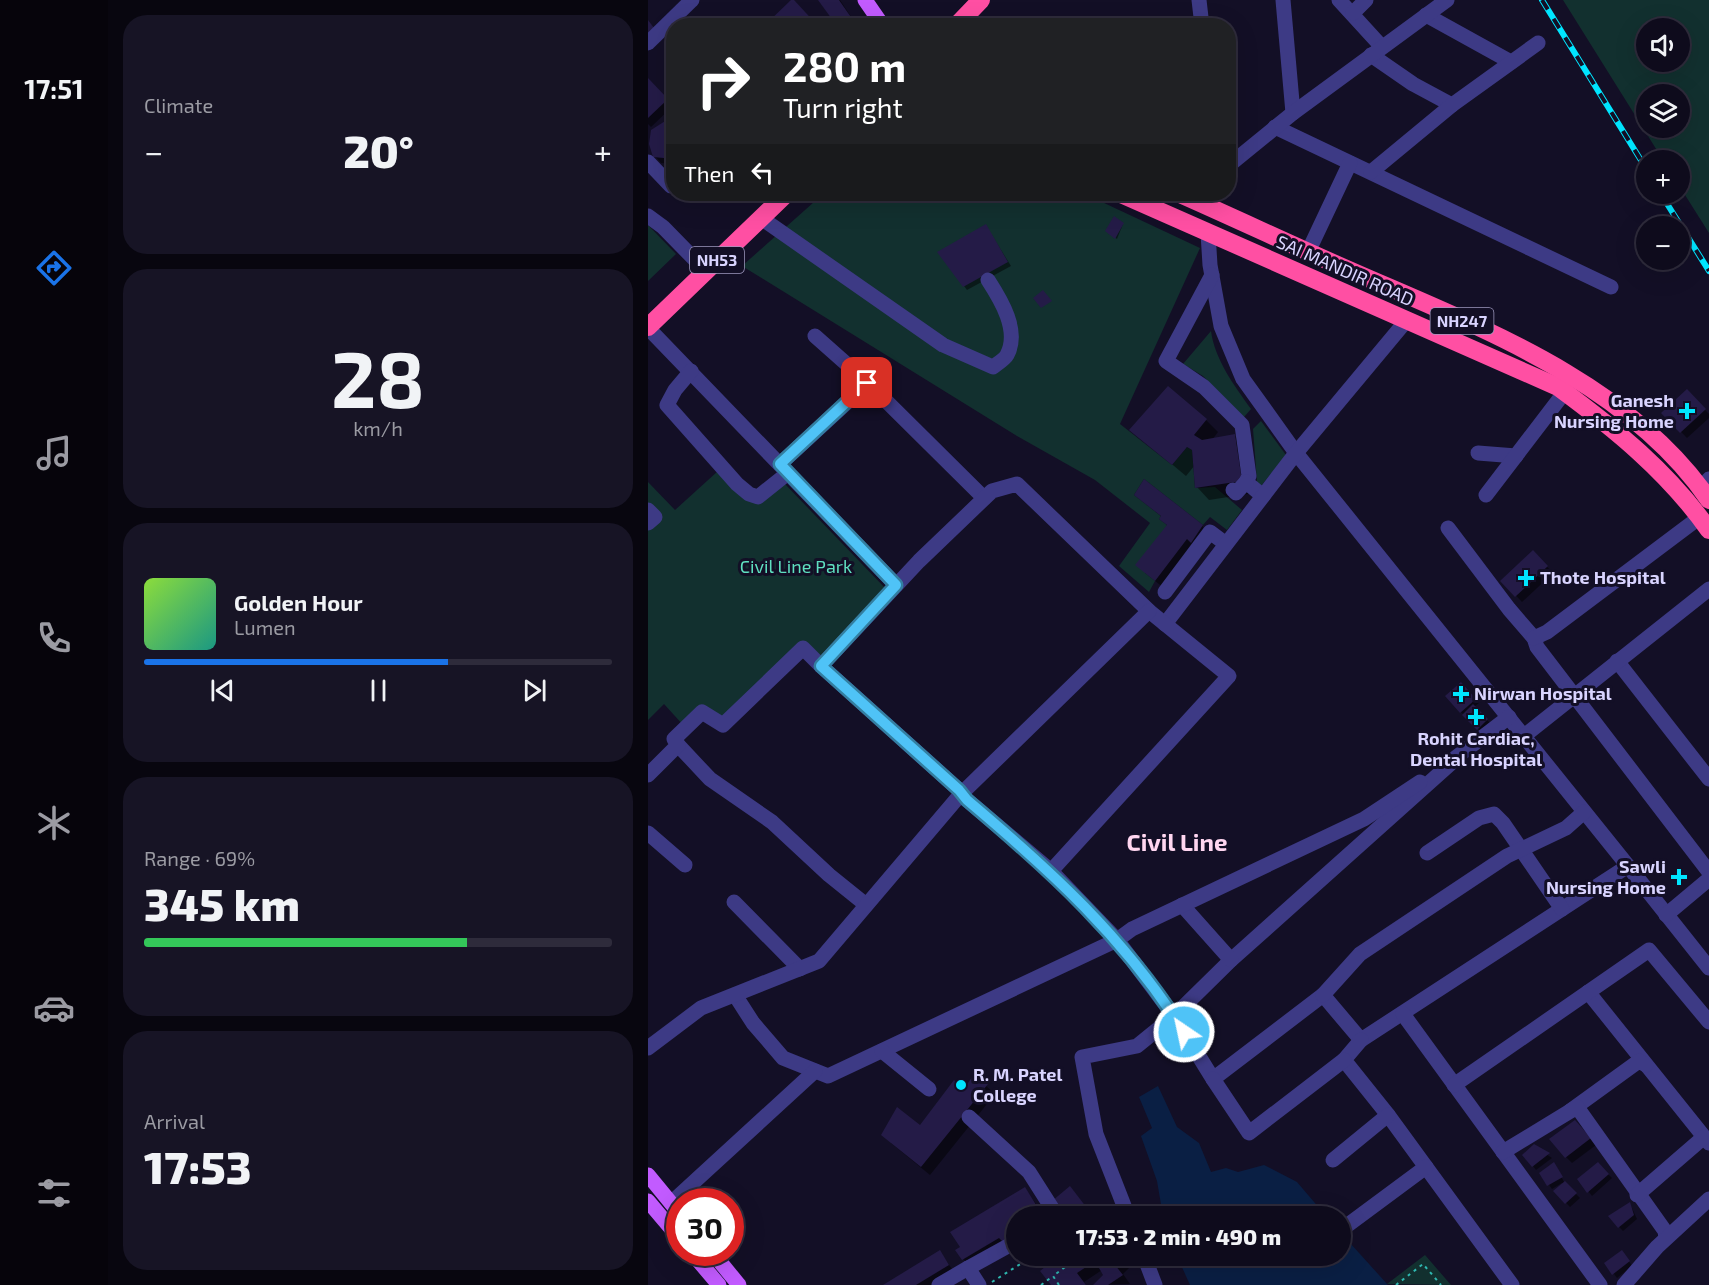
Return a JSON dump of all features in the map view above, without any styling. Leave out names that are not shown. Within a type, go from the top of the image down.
[{"type":"highway","points":[[964,18],[981,0]]},
{"type":"highway","name":"NH53","points":[[648,328],[777,201]]},
{"type":"highway","name":"SAI MANDIR ROAD","points":[[1137,201],[1406,321],[1570,385],[1689,502],[1704,524]]},
{"type":"highway","points":[[1208,233],[1210,203]]},
{"type":"highway","name":"SAI MANDIR ROAD","points":[[1210,203],[1308,252],[1418,300],[1636,423],[1706,489]]},
{"type":"main road","points":[[865,0],[877,18]]},
{"type":"main road","points":[[648,1175],[666,1197]]},
{"type":"main road","points":[[648,1201],[666,1222]]},
{"type":"main road","points":[[703,1266],[719,1285]]},
{"type":"main road","points":[[723,1266],[739,1285]]},
{"type":"street","points":[[674,18],[692,0]]},
{"type":"street","points":[[1199,0],[1199,18]]},
{"type":"street","points":[[1283,0],[1293,113]]},
{"type":"street","points":[[1338,0],[1353,13],[1376,51],[1413,84],[1452,105]]},
{"type":"street","points":[[1353,13],[1366,0]]},
{"type":"street","points":[[1236,159],[1293,113],[1447,0]]},
{"type":"street","points":[[1426,15],[1511,62]]},
{"type":"street","points":[[648,43],[666,25]]},
{"type":"street","points":[[1371,172],[1452,105],[1538,43]]},
{"type":"street","points":[[1275,127],[1611,287]]},
{"type":"street","points":[[648,162],[666,181]]},
{"type":"street","points":[[1308,252],[1350,163]]},
{"type":"street","points":[[648,216],[663,227],[706,271]]},
{"type":"street","points":[[761,218],[944,345],[993,367],[1007,356],[1011,337],[1004,304],[988,280]]},
{"type":"street","points":[[1208,233],[1212,275],[1221,326],[1243,379],[1296,453],[1709,968]]},
{"type":"street","points":[[1212,275],[1166,361],[1204,387],[1241,424],[1248,453],[1249,476],[1239,486],[1263,496]]},
{"type":"street","points":[[1165,624],[1296,453],[1406,321]]},
{"type":"street","points":[[648,328],[896,585]]},
{"type":"street","points":[[815,336],[867,383],[984,498]]},
{"type":"street","points":[[691,371],[675,390],[667,405],[737,484],[748,494],[758,497],[867,383]]},
{"type":"street","points":[[1486,495],[1570,385]]},
{"type":"street","points":[[1241,424],[1261,404]]},
{"type":"street","points":[[1478,453],[1516,456]]},
{"type":"street","points":[[821,666],[896,585],[984,498],[992,491],[1017,484],[1149,611],[1229,676],[1051,872]]},
{"type":"street","points":[[648,510],[655,517],[648,523]]},
{"type":"street","points":[[1534,638],[1547,632],[1704,524]]},
{"type":"street","points":[[1448,528],[1509,609],[1534,638],[1537,648],[1576,695],[1709,872]]},
{"type":"street","points":[[1166,592],[1210,532],[1226,544]]},
{"type":"street","points":[[1524,736],[1709,589]]},
{"type":"street","points":[[648,1048],[701,1008],[819,961],[865,904],[962,793],[1149,611]]},
{"type":"street","points":[[865,904],[829,875],[772,822],[710,779],[674,739],[702,712],[723,725],[803,648],[1051,872],[1117,940],[1174,1016],[1213,1079],[1250,1132],[1344,1060],[1361,1040],[1628,866]]},
{"type":"street","points":[[1617,662],[1709,779]]},
{"type":"street","points":[[1124,1206],[1096,1134],[1082,1057],[1137,1046],[1174,1016],[1231,960],[1458,757],[1509,717]]},
{"type":"street","points":[[648,775],[678,745]]},
{"type":"street","points":[[735,995],[753,1023],[783,1058],[828,1076],[1117,940],[1132,929],[1364,819],[1458,757]]},
{"type":"street","points":[[1213,1079],[1323,995],[1360,954],[1507,856],[1566,828],[1584,812]]},
{"type":"street","points":[[1427,853],[1479,818],[1494,814],[1503,823],[1562,909]]},
{"type":"street","points":[[648,833],[685,865]]},
{"type":"street","points":[[1666,915],[1709,879]]},
{"type":"street","points":[[734,902],[800,969]]},
{"type":"street","points":[[1182,905],[1231,960]]},
{"type":"street","points":[[1454,1085],[1649,950],[1709,1022]]},
{"type":"street","points":[[1588,992],[1707,1140],[1637,1195]]},
{"type":"street","points":[[1323,995],[1361,1040]]},
{"type":"street","points":[[1403,1014],[1600,1285]]},
{"type":"street","points":[[882,1050],[929,1089]]},
{"type":"street","points":[[1344,1060],[1388,1115],[1512,1285]]},
{"type":"street","points":[[1570,1112],[1639,1061],[1646,1065]]},
{"type":"street","points":[[695,1188],[815,1071]]},
{"type":"street","points":[[1503,1152],[1577,1107],[1637,1195],[1665,1231],[1666,1238]]},
{"type":"street","points":[[1333,1160],[1388,1115]]},
{"type":"street","points":[[969,1117],[1029,1172],[1051,1206]]},
{"type":"street","points":[[1351,1223],[1426,1167]]},
{"type":"street","points":[[1624,1285],[1666,1238],[1709,1199]]},
{"type":"street","points":[[939,1285],[1006,1247]]},
{"type":"street","points":[[1148,1266],[1155,1285]]},
{"type":"street","points":[[968,1268],[979,1285]]},
{"type":"path","points":[[1396,1285],[1423,1264],[1441,1285]]},
{"type":"path","points":[[988,1285],[1017,1266]]},
{"type":"path","points":[[1041,1285],[1066,1266]]},
{"type":"path","points":[[1053,1276],[1059,1285]]},
{"type":"green space","points":[[1563,0],[1709,0],[1709,233],[1690,203],[1690,150],[1657,150],[1649,138],[1690,138],[1690,84],[1636,84],[1636,117]]},
{"type":"green space","points":[[815,201],[1100,201],[1200,248],[1120,424],[1172,465],[1187,447],[1192,450],[1195,488],[1215,487],[1242,510],[1227,530],[1210,517],[1203,525],[1144,479],[1134,495],[1161,516],[1159,519],[1167,525],[1155,581],[1149,592],[1119,566],[1150,523],[1095,480],[1017,436],[742,266]]},
{"type":"green space","points":[[648,225],[676,254],[648,281]]},
{"type":"green space","points":[[1211,331],[1221,362],[1251,409],[1244,417],[1203,376],[1183,364]]},
{"type":"green space","points":[[1261,421],[1286,455],[1261,486],[1257,482],[1253,429]]},
{"type":"green space","name":"Civil Line Park","points":[[718,471],[742,495],[784,483],[886,589],[820,658],[806,645],[723,723],[702,711],[684,726],[664,704],[648,720],[648,482],[675,510]]},
{"type":"green space","points":[[1425,1255],[1451,1285],[1387,1284]]},
{"type":"water","points":[[1158,1086],[1177,1127],[1199,1143],[1211,1172],[1226,1168],[1238,1172],[1264,1165],[1297,1182],[1317,1206],[1161,1206],[1157,1181],[1141,1136],[1152,1128],[1139,1097]]},
{"type":"water","points":[[1351,1244],[1388,1285],[1190,1285],[1181,1266],[1351,1266]]},
{"type":"building","points":[[791,0],[794,0],[811,18],[772,18]]},
{"type":"building","points":[[818,0],[839,0],[852,18],[831,18]]},
{"type":"building","points":[[648,20],[654,28],[648,35]]},
{"type":"building","points":[[648,78],[666,97],[666,101],[648,118]]},
{"type":"building","points":[[666,121],[666,158],[653,157],[649,144],[651,130]]},
{"type":"building","points":[[1114,216],[1124,223],[1115,239],[1105,231]]},
{"type":"building","points":[[986,224],[1008,262],[963,287],[937,252]]},
{"type":"building","points":[[1043,290],[1052,301],[1041,308],[1033,298]]},
{"type":"building","points":[[1168,386],[1207,419],[1194,435],[1202,440],[1235,434],[1242,481],[1195,488],[1192,450],[1187,447],[1172,465],[1129,430]]},
{"type":"building","points":[[1687,389],[1706,409],[1680,433],[1661,413]]},
{"type":"building","points":[[1144,479],[1203,525],[1191,543],[1187,539],[1155,581],[1135,565],[1167,525],[1159,519],[1161,516],[1134,495]]},
{"type":"building","points":[[1533,550],[1548,566],[1515,597],[1500,581]]},
{"type":"building","points":[[1461,682],[1476,699],[1460,713],[1445,696]]},
{"type":"building","points":[[1473,704],[1488,719],[1477,730],[1462,715]]},
{"type":"building","points":[[975,1073],[988,1084],[921,1167],[881,1135],[897,1107],[920,1125],[954,1080],[963,1090]]},
{"type":"building","points":[[1575,1120],[1591,1138],[1565,1158],[1549,1139]]},
{"type":"building","points":[[1534,1144],[1550,1153],[1532,1167],[1522,1155]]},
{"type":"building","points":[[1554,1162],[1563,1177],[1547,1186],[1539,1173]]},
{"type":"building","points":[[1598,1162],[1609,1174],[1587,1193],[1577,1179]]},
{"type":"building","points":[[1565,1181],[1577,1193],[1565,1204],[1553,1191]]},
{"type":"building","points":[[1070,1186],[1085,1206],[1056,1206],[1052,1201]]},
{"type":"building","points":[[1025,1187],[1037,1206],[1006,1206],[1006,1240],[1003,1242],[999,1238],[962,1260],[955,1250],[960,1247],[950,1232]]},
{"type":"building","points":[[1630,1202],[1634,1215],[1618,1228],[1608,1216]]},
{"type":"building","points":[[940,1250],[949,1265],[916,1285],[883,1285]]},
{"type":"building","points":[[1622,1250],[1630,1261],[1612,1275],[1604,1263]]},
{"type":"building","points":[[1046,1266],[1088,1266],[1077,1273],[1086,1285],[1051,1285],[1040,1271]]},
{"type":"building","points":[[1098,1266],[1116,1266],[1123,1275],[1108,1285],[1093,1285],[1103,1275]]},
{"type":"railway","points":[[1542,0],[1636,152]]},
{"type":"railway","points":[[1667,204],[1709,271]]},
{"type":"place","name":"Ganesh Nursing Home","points":[[1687,411]]},
{"type":"place","name":"Thote Hospital","points":[[1526,578]]},
{"type":"place","name":"Nirwan Hospital","points":[[1461,694]]},
{"type":"place","name":"Rohit Cardiac, Dental Hospital","points":[[1476,717]]},
{"type":"place","name":"Sawli Nursing Home","points":[[1679,877]]},
{"type":"place","name":"R. M. Patel College","points":[[961,1085]]},
{"type":"district","name":"Civil Line","points":[[1177,843]]},
{"type":"route","points":[[867,383],[780,464],[896,585],[821,666],[959,790],[967,800],[1051,872],[1117,940],[1184,1032]]}]
